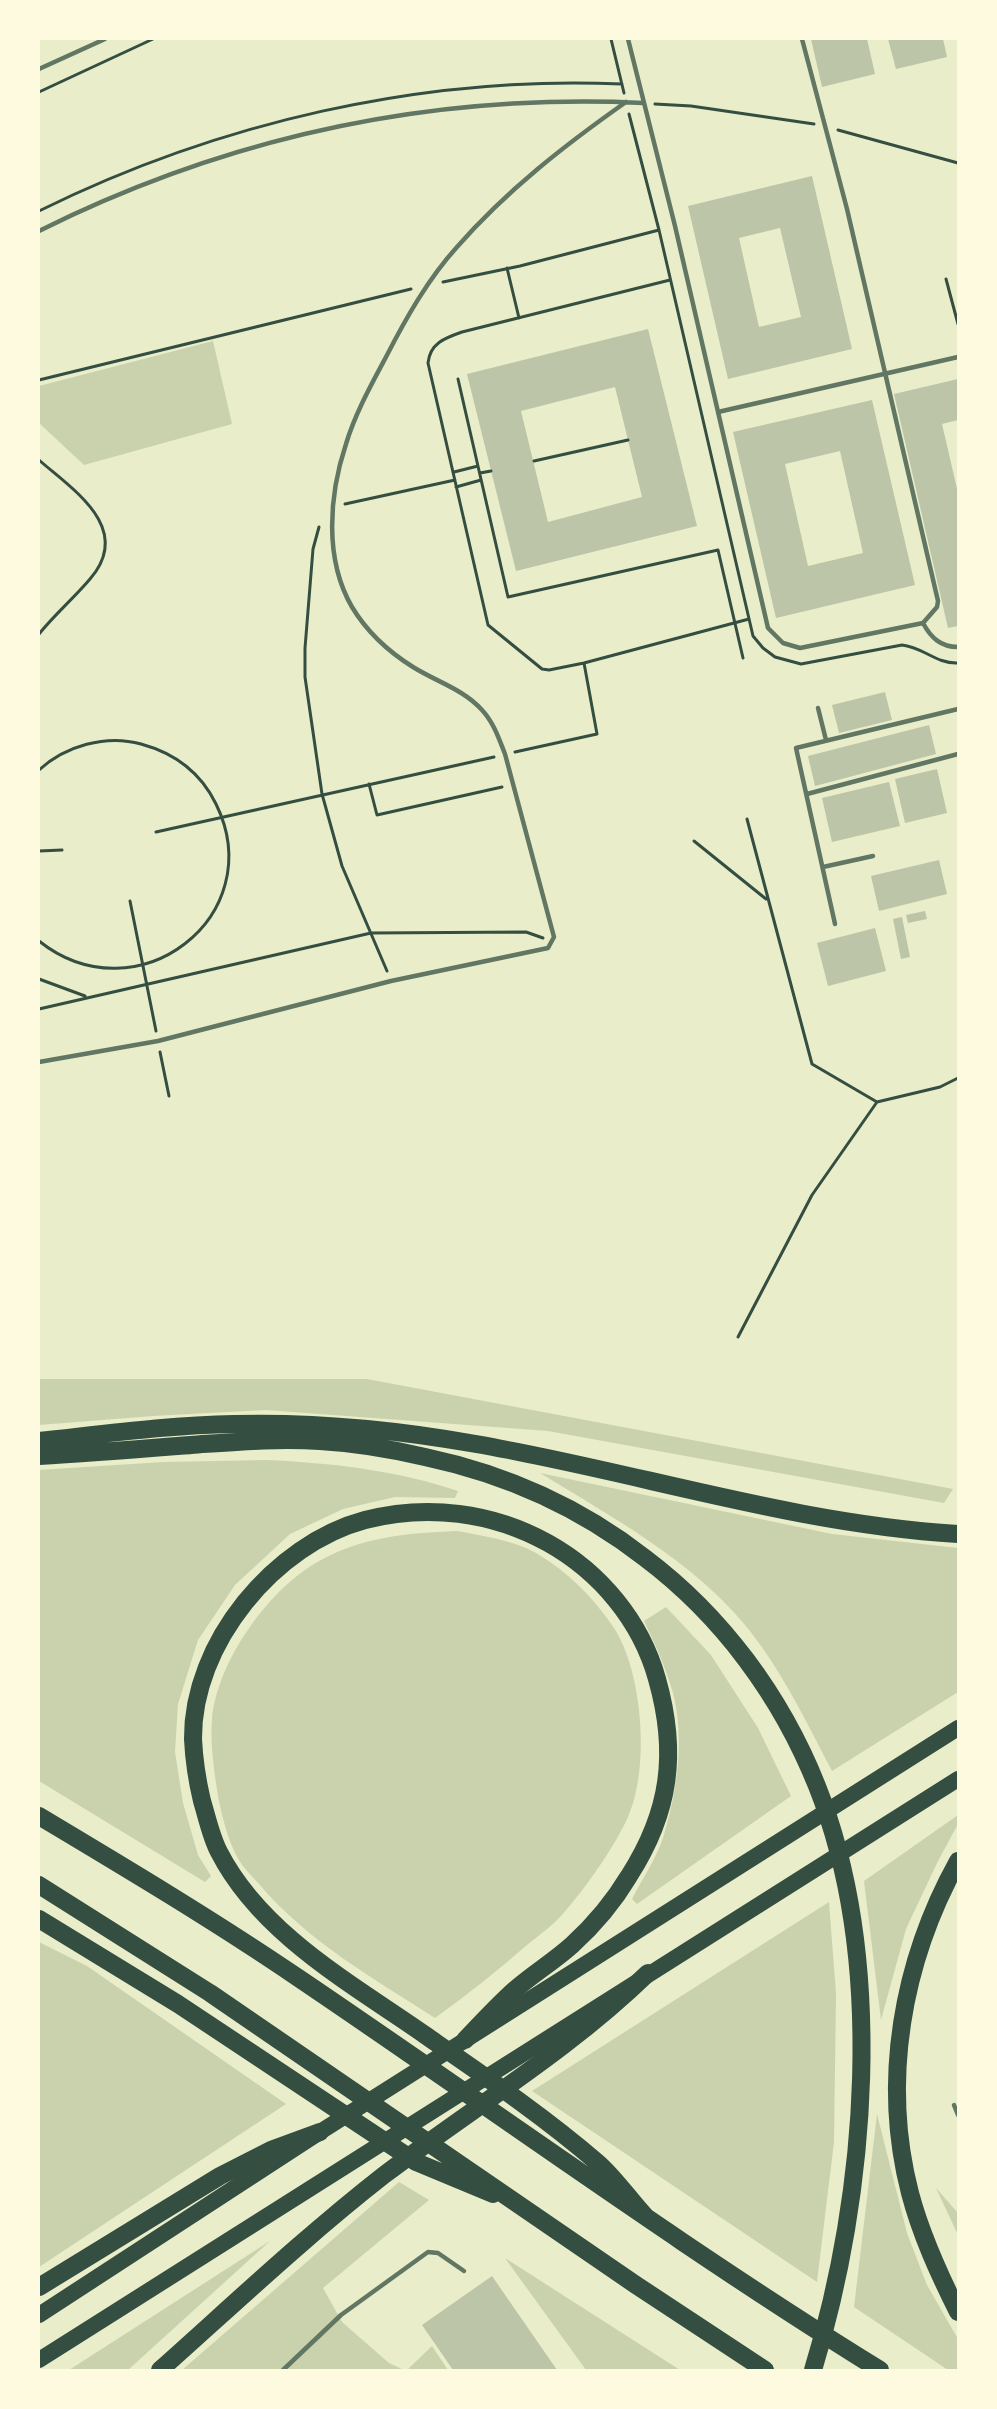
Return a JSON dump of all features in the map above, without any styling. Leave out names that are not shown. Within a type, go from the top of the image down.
[{"type":"highway","points":[[39,1441],[178,1426],[234,1424],[275,1424],[370,1430],[463,1442],[561,1460],[808,1516],[881,1527],[958,1534]]},
{"type":"highway","points":[[39,1456],[268,1440],[323,1441],[428,1457],[495,1476],[570,1509],[621,1539],[696,1600],[724,1631],[775,1702],[798,1743],[817,1787],[834,1835],[854,1942],[860,2089],[854,2181],[837,2282],[813,2370]]},
{"type":"highway","points":[[465,2040],[509,1995],[572,1945],[607,1909],[630,1875],[652,1835],[662,1807],[669,1776],[668,1740],[663,1700],[651,1659],[624,1610],[590,1571],[565,1552],[512,1526],[460,1514],[411,1512],[363,1520],[304,1548],[252,1592],[231,1622],[213,1654],[200,1693],[193,1735],[196,1778],[218,1851],[240,1885],[265,1914],[299,1945],[578,2147],[602,2166],[646,2217]]},
{"type":"highway","points":[[39,2315],[320,2132],[958,1728]]},
{"type":"highway","points":[[39,2360],[356,2160],[511,2059],[958,1779]]},
{"type":"highway","points":[[39,1816],[179,1901],[296,1976],[758,2293],[880,2370]]},
{"type":"highway","points":[[958,1861],[927,1924],[910,1978],[898,2052],[896,2093],[910,2194],[926,2240],[958,2312]]},
{"type":"highway","points":[[39,1885],[210,1993],[636,2285],[765,2370]]},
{"type":"highway","points":[[39,1919],[178,2004],[416,2162],[519,2203]]},
{"type":"highway","points":[[160,2370],[345,2205],[461,2118],[586,2030],[648,1973]]},
{"type":"highway","points":[[39,2287],[220,2176],[271,2150],[320,2132]]},
{"type":"lane","points":[[39,69],[105,39]]},
{"type":"lane","points":[[628,39],[675,226],[768,628],[783,643],[800,648],[923,623],[938,607],[885,372],[802,39]]},
{"type":"lane","points":[[39,231],[91,205],[188,168],[285,138],[384,117],[485,104],[587,100],[643,103]]},
{"type":"lane","points":[[39,1062],[158,1041],[391,981],[548,948],[553,942],[554,937],[506,754],[495,728],[482,710],[459,690],[414,668],[393,653],[369,630],[358,615],[341,583],[333,549],[334,507],[337,480],[346,443],[399,330],[427,285],[456,248],[527,177],[568,143],[626,102]]},
{"type":"lane","points":[[718,412],[958,357]]},
{"type":"lane","points":[[923,623],[933,638],[947,646],[958,647]]},
{"type":"lane","points":[[818,708],[826,740]]},
{"type":"lane","points":[[835,924],[796,749],[958,709]]},
{"type":"lane","points":[[807,794],[958,754]]},
{"type":"lane","points":[[823,867],[873,856]]},
{"type":"lane","points":[[954,2105],[958,2115]]},
{"type":"lane","points":[[283,2370],[341,2315],[428,2252],[438,2253],[464,2271]]},
{"type":"path","points":[[39,92],[153,39]]},
{"type":"path","points":[[643,103],[690,106],[793,120],[958,163]]},
{"type":"path","points":[[39,380],[675,226]]},
{"type":"path","points":[[507,268],[519,318]]},
{"type":"path","points":[[945,279],[958,324]]},
{"type":"path","points":[[670,280],[456,334],[435,344],[429,353],[428,363],[488,625],[542,669],[549,670],[584,663],[749,619]]},
{"type":"path","points":[[458,379],[508,597],[718,550],[737,622],[743,658]]},
{"type":"path","points":[[534,461],[628,440]]},
{"type":"path","points":[[39,460],[79,493],[96,513],[104,531],[105,549],[91,578],[52,617],[39,634]]},
{"type":"path","points":[[453,472],[478,466]]},
{"type":"path","points":[[480,473],[491,471]]},
{"type":"path","points":[[348,504],[455,480]]},
{"type":"path","points":[[456,487],[481,480]]},
{"type":"path","points":[[334,507],[320,524],[313,549],[305,648],[305,677],[322,794],[342,866],[391,981]]},
{"type":"path","points":[[156,832],[597,734],[584,663]]},
{"type":"path","points":[[39,770],[60,754],[78,747],[107,741],[136,742],[172,756],[188,767],[213,797],[222,817],[229,855],[221,896],[212,915],[199,932],[166,957],[143,966],[113,970],[80,964],[64,958],[39,941]]},
{"type":"path","points":[[369,784],[377,815],[513,784]]},
{"type":"path","points":[[747,819],[812,1064],[877,1102]]},
{"type":"path","points":[[694,841],[767,900]]},
{"type":"path","points":[[39,851],[62,850]]},
{"type":"path","points":[[130,901],[169,1096]]},
{"type":"path","points":[[39,1009],[371,933],[526,932],[553,942]]},
{"type":"path","points":[[39,979],[87,997]]},
{"type":"path","points":[[738,1337],[812,1195],[877,1102],[940,1087],[958,1078]]},
{"type":"green space","points":[[213,341],[232,424],[84,465],[39,423],[39,386]]},
{"type":"green space","points":[[39,1379],[367,1379],[953,1489],[944,1503],[548,1431],[266,1410],[39,1425]]},
{"type":"green space","points":[[266,1460],[363,1469],[411,1478],[458,1491],[455,1498],[395,1497],[343,1509],[290,1534],[235,1585],[198,1640],[178,1704],[175,1752],[183,1803],[198,1855],[211,1876],[205,1882],[39,1781],[39,1470],[163,1462]]},
{"type":"green space","points":[[540,1473],[832,1534],[958,1548],[958,1692],[832,1771],[770,1659],[745,1625],[724,1602],[700,1580],[649,1541]]},
{"type":"green space","points":[[457,1531],[508,1542],[536,1553],[569,1577],[598,1606],[614,1628],[632,1670],[640,1721],[641,1748],[635,1797],[628,1817],[607,1855],[580,1894],[550,1927],[435,2018],[319,1941],[278,1904],[243,1867],[232,1845],[221,1812],[212,1748],[212,1719],[223,1675],[247,1631],[262,1611],[296,1577],[331,1555],[366,1542],[401,1535]]},
{"type":"green space","points":[[666,1607],[711,1655],[758,1728],[791,1796],[637,1904],[632,1899],[663,1838],[678,1766],[677,1711],[673,1693],[664,1665],[644,1621]]},
{"type":"green space","points":[[958,1815],[958,1824],[906,1929],[881,2020],[864,1881]]},
{"type":"green space","points":[[829,1902],[836,1993],[834,2142],[817,2282],[532,2091]]},
{"type":"green space","points":[[39,1942],[87,1966],[286,2104],[39,2267]]},
{"type":"green space","points":[[877,2114],[907,2233],[927,2285],[958,2339],[958,2370],[948,2370],[854,2307]]},
{"type":"green space","points":[[399,2182],[429,2200],[323,2288],[342,2322],[389,2363],[404,2370],[182,2370]]},
{"type":"green space","points":[[936,2188],[958,2213],[958,2235]]},
{"type":"green space","points":[[270,2241],[128,2370],[69,2370]]},
{"type":"green space","points":[[505,2258],[680,2370],[586,2370]]},
{"type":"green space","points":[[432,2346],[448,2370],[407,2370]]},
{"type":"building","points":[[811,39],[867,39],[875,74],[822,87]]},
{"type":"building","points":[[888,39],[943,39],[947,57],[896,69]]},
{"type":"building","points":[[812,176],[852,349],[728,379],[688,206]],"holes":[[[780,228],[801,317],[759,327],[739,238]]]},
{"type":"building","points":[[648,329],[697,526],[516,571],[467,374]],"holes":[[[615,387],[642,497],[548,522],[521,411]]]},
{"type":"building","points":[[958,379],[958,420],[942,424],[958,493],[958,626],[948,628],[894,394]]},
{"type":"building","points":[[872,400],[915,585],[776,618],[733,432]],"holes":[[[840,451],[863,553],[808,566],[785,464]]]},
{"type":"building","points":[[885,692],[892,720],[839,733],[832,705]]},
{"type":"building","points":[[929,725],[936,754],[815,786],[808,756]]},
{"type":"building","points":[[937,769],[947,813],[905,823],[895,779]]},
{"type":"building","points":[[889,782],[900,826],[832,842],[822,798]]},
{"type":"building","points":[[939,860],[947,894],[879,911],[871,876]]},
{"type":"building","points":[[925,911],[927,919],[908,923],[906,915]]},
{"type":"building","points":[[902,917],[910,957],[901,959],[893,919]]},
{"type":"building","points":[[875,928],[886,971],[828,986],[817,943]]},
{"type":"building","points":[[492,2276],[557,2370],[453,2370],[422,2325]]}]
